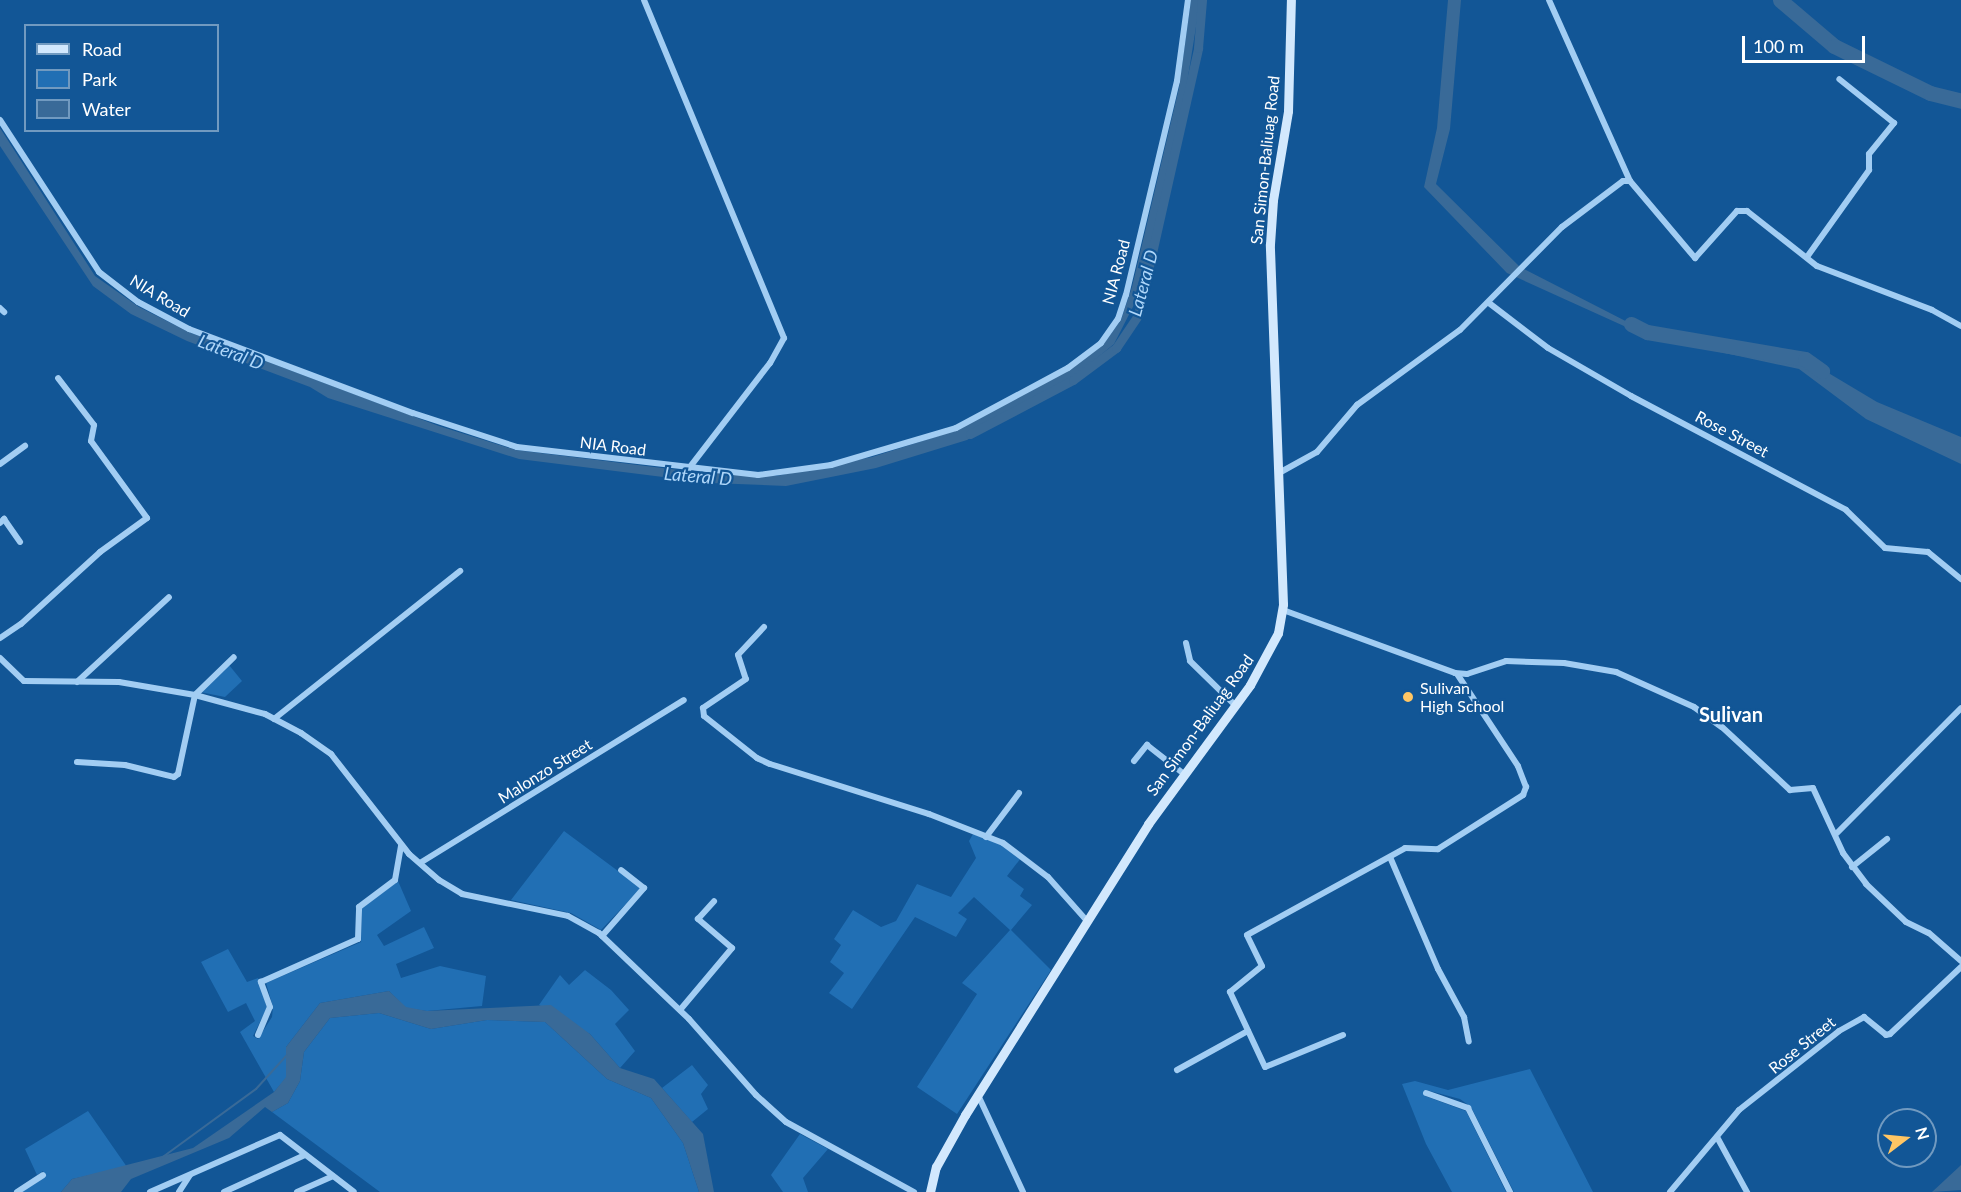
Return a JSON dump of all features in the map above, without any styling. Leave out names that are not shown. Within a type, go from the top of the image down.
[{"type":"main road","name":"San Simon-Baliuag Road","points":[[930,1192],[936,1167],[978,1095],[1087,921],[1184,774],[1267,657],[1283,610],[1270,244],[1273,200],[1288,111],[1291,0]]},
{"type":"street","points":[[644,0],[784,338],[770,363],[689,468]]},
{"type":"street","name":"NIA Road","points":[[0,120],[99,272],[160,315],[283,365],[516,447],[758,475],[831,465],[970,422],[1068,368],[1101,342],[1118,319],[1126,295],[1177,81],[1188,0]]},
{"type":"street","points":[[1549,0],[1630,181],[1695,258],[1743,210],[1817,266],[1932,310],[1961,326]]},
{"type":"street","points":[[1807,257],[1869,170],[1869,154],[1894,123],[1839,79]]},
{"type":"street","points":[[1279,473],[1317,452],[1357,405],[1446,340],[1489,303],[1563,226],[1623,181],[1630,181]]},
{"type":"street","name":"Rose Street","points":[[1489,303],[1524,332],[1600,378],[1846,510],[1885,548],[1928,552],[1961,579]]},
{"type":"street","points":[[0,638],[21,624],[100,552],[147,518],[92,441],[94,424],[58,378]]},
{"type":"street","points":[[0,464],[25,446]]},
{"type":"street","points":[[0,523],[4,519],[20,542]]},
{"type":"street","points":[[274,719],[460,571]]},
{"type":"street","points":[[77,681],[169,597]]},
{"type":"street","points":[[1283,610],[1457,674],[1467,674],[1506,661],[1528,660],[1616,672],[1694,707],[1722,726],[1790,790],[1813,788],[1852,867],[1905,922],[1929,933],[1961,961]]},
{"type":"street","points":[[764,627],[738,655],[746,679],[703,708],[704,716],[757,758],[770,764],[929,814],[1003,843],[1042,872],[1087,921]]},
{"type":"street","points":[[1186,643],[1190,661],[1235,705]]},
{"type":"street","points":[[77,762],[124,765],[174,777],[182,769],[195,694],[234,657]]},
{"type":"street","points":[[0,658],[24,681],[119,682],[195,694],[241,706],[274,719],[331,754],[401,843],[420,863],[462,894],[568,916],[602,936],[680,1010],[756,1095],[786,1122],[914,1192]]},
{"type":"street","points":[[1343,1035],[1265,1067],[1230,992],[1262,966],[1247,935],[1405,848],[1438,849],[1525,791],[1518,766],[1457,674]]},
{"type":"street","name":"Malonzo Street","points":[[420,863],[684,700]]},
{"type":"street","points":[[1837,833],[1961,708]]},
{"type":"street","points":[[1134,761],[1147,745],[1184,774]]},
{"type":"street","points":[[986,837],[1019,793]]},
{"type":"street","points":[[1852,867],[1887,839]]},
{"type":"street","points":[[258,1035],[270,1007],[261,982],[358,939],[359,907],[395,880],[403,853],[401,843]]},
{"type":"street","points":[[1390,857],[1438,969],[1464,1017],[1468,1042]]},
{"type":"street","points":[[602,936],[644,888],[621,870]]},
{"type":"street","points":[[680,1010],[732,948],[698,919],[714,901]]},
{"type":"street","name":"Rose Street","points":[[1670,1192],[1739,1110],[1854,1020],[1864,1017],[1886,1035],[1890,1034],[1961,967]]},
{"type":"street","points":[[1177,1070],[1248,1031]]},
{"type":"street","points":[[1426,1093],[1468,1108],[1510,1192]]},
{"type":"street","points":[[978,1095],[1023,1192]]},
{"type":"street","points":[[150,1192],[280,1135],[354,1192]]},
{"type":"street","points":[[1717,1137],[1747,1192]]},
{"type":"street","points":[[224,1192],[305,1155]]},
{"type":"street","points":[[179,1192],[191,1174]]},
{"type":"street","points":[[17,1192],[43,1175]]},
{"type":"street","points":[[297,1192],[333,1176]]},
{"type":"green space","points":[[229,665],[242,681],[225,697],[200,692]]},
{"type":"green space","points":[[564,831],[641,888],[601,930],[571,913],[511,900]]},
{"type":"green space","points":[[973,834],[1003,845],[1021,858],[1007,876],[1024,889],[1020,896],[1032,905],[1011,930],[1051,970],[957,1114],[917,1087],[977,994],[962,983],[1010,930],[974,897],[958,913],[967,919],[956,937],[915,917],[852,1009],[829,993],[844,973],[830,962],[841,945],[834,939],[853,910],[881,927],[896,921],[917,884],[951,897],[976,858],[969,841]]},
{"type":"green space","points":[[398,881],[411,911],[377,935],[384,946],[424,927],[434,948],[396,964],[401,978],[440,966],[486,976],[482,1006],[427,1011],[406,1008],[389,991],[320,1003],[286,1047],[286,1078],[274,1092],[240,1032],[255,1021],[246,1003],[228,1012],[201,962],[228,949],[247,982],[258,978],[267,1008],[253,1036],[258,1039],[272,1017],[273,1007],[266,983],[361,942],[362,908]]},
{"type":"green space","points":[[585,970],[611,990],[629,1010],[615,1024],[635,1051],[620,1068],[590,1034],[539,1005],[560,975],[569,985]]},
{"type":"green space","points":[[379,1013],[431,1029],[487,1020],[545,1022],[607,1079],[651,1098],[683,1143],[699,1192],[380,1192],[272,1112],[288,1103],[300,1081],[304,1052],[330,1018]]},
{"type":"green space","points":[[692,1065],[708,1085],[701,1094],[708,1109],[692,1122],[662,1088]]},
{"type":"green space","points":[[1530,1069],[1593,1192],[1514,1192],[1471,1107],[1460,1099],[1426,1090],[1425,1096],[1466,1111],[1506,1192],[1452,1192],[1426,1144],[1402,1084],[1415,1081],[1448,1090]]},
{"type":"green space","points":[[88,1111],[127,1167],[72,1179],[61,1192],[22,1192],[45,1176],[43,1171],[37,1175],[25,1149]]},
{"type":"green space","points":[[800,1134],[828,1149],[803,1178],[808,1192],[783,1192],[771,1175]]},
{"type":"water","name":"Lateral D","points":[[1191,0],[1200,0],[1184,102],[1140,293],[1114,344],[1074,377],[967,440],[876,468],[786,486],[711,483],[519,459],[328,398],[310,387],[187,341],[131,314],[93,286],[0,146],[0,128],[95,276],[139,307],[191,333],[439,426],[516,450],[695,472],[776,476],[872,457],[957,430],[1068,370],[1103,345],[1121,320],[1132,287],[1179,88]]},
{"type":"water","points":[[1448,0],[1461,0],[1450,129],[1436,184],[1520,267],[1647,332],[1805,359],[1877,402],[1961,437],[1961,464],[1866,419],[1799,369],[1646,336],[1507,273],[1424,187],[1437,128]]},
{"type":"water","points":[[389,991],[406,1007],[427,1011],[551,1005],[590,1034],[620,1068],[654,1079],[703,1134],[714,1192],[699,1192],[683,1143],[651,1098],[607,1079],[545,1022],[487,1020],[431,1029],[379,1013],[330,1018],[304,1052],[300,1081],[288,1103],[272,1112],[265,1107],[229,1138],[131,1179],[121,1192],[61,1192],[72,1179],[193,1148],[274,1092],[286,1077],[286,1047],[320,1003]]},
{"type":"water","points":[[1960,1166],[1961,1190],[1932,1192]]},
{"type":"waterway","name":"Lateral D","points":[[970,434],[1073,380],[1116,348],[1138,315],[1198,48],[1202,0]]},
{"type":"waterway","points":[[1780,0],[1834,46],[1930,93],[1961,101]]},
{"type":"waterway","points":[[1631,324],[1647,332],[1805,359],[1822,371]]},
{"type":"waterway","points":[[160,1159],[256,1089],[287,1055]]},
{"type":"place","name":"Sulivan High School","points":[[1408,697]]},
{"type":"district","name":"Sulivan","points":[[1731,714]]}]
